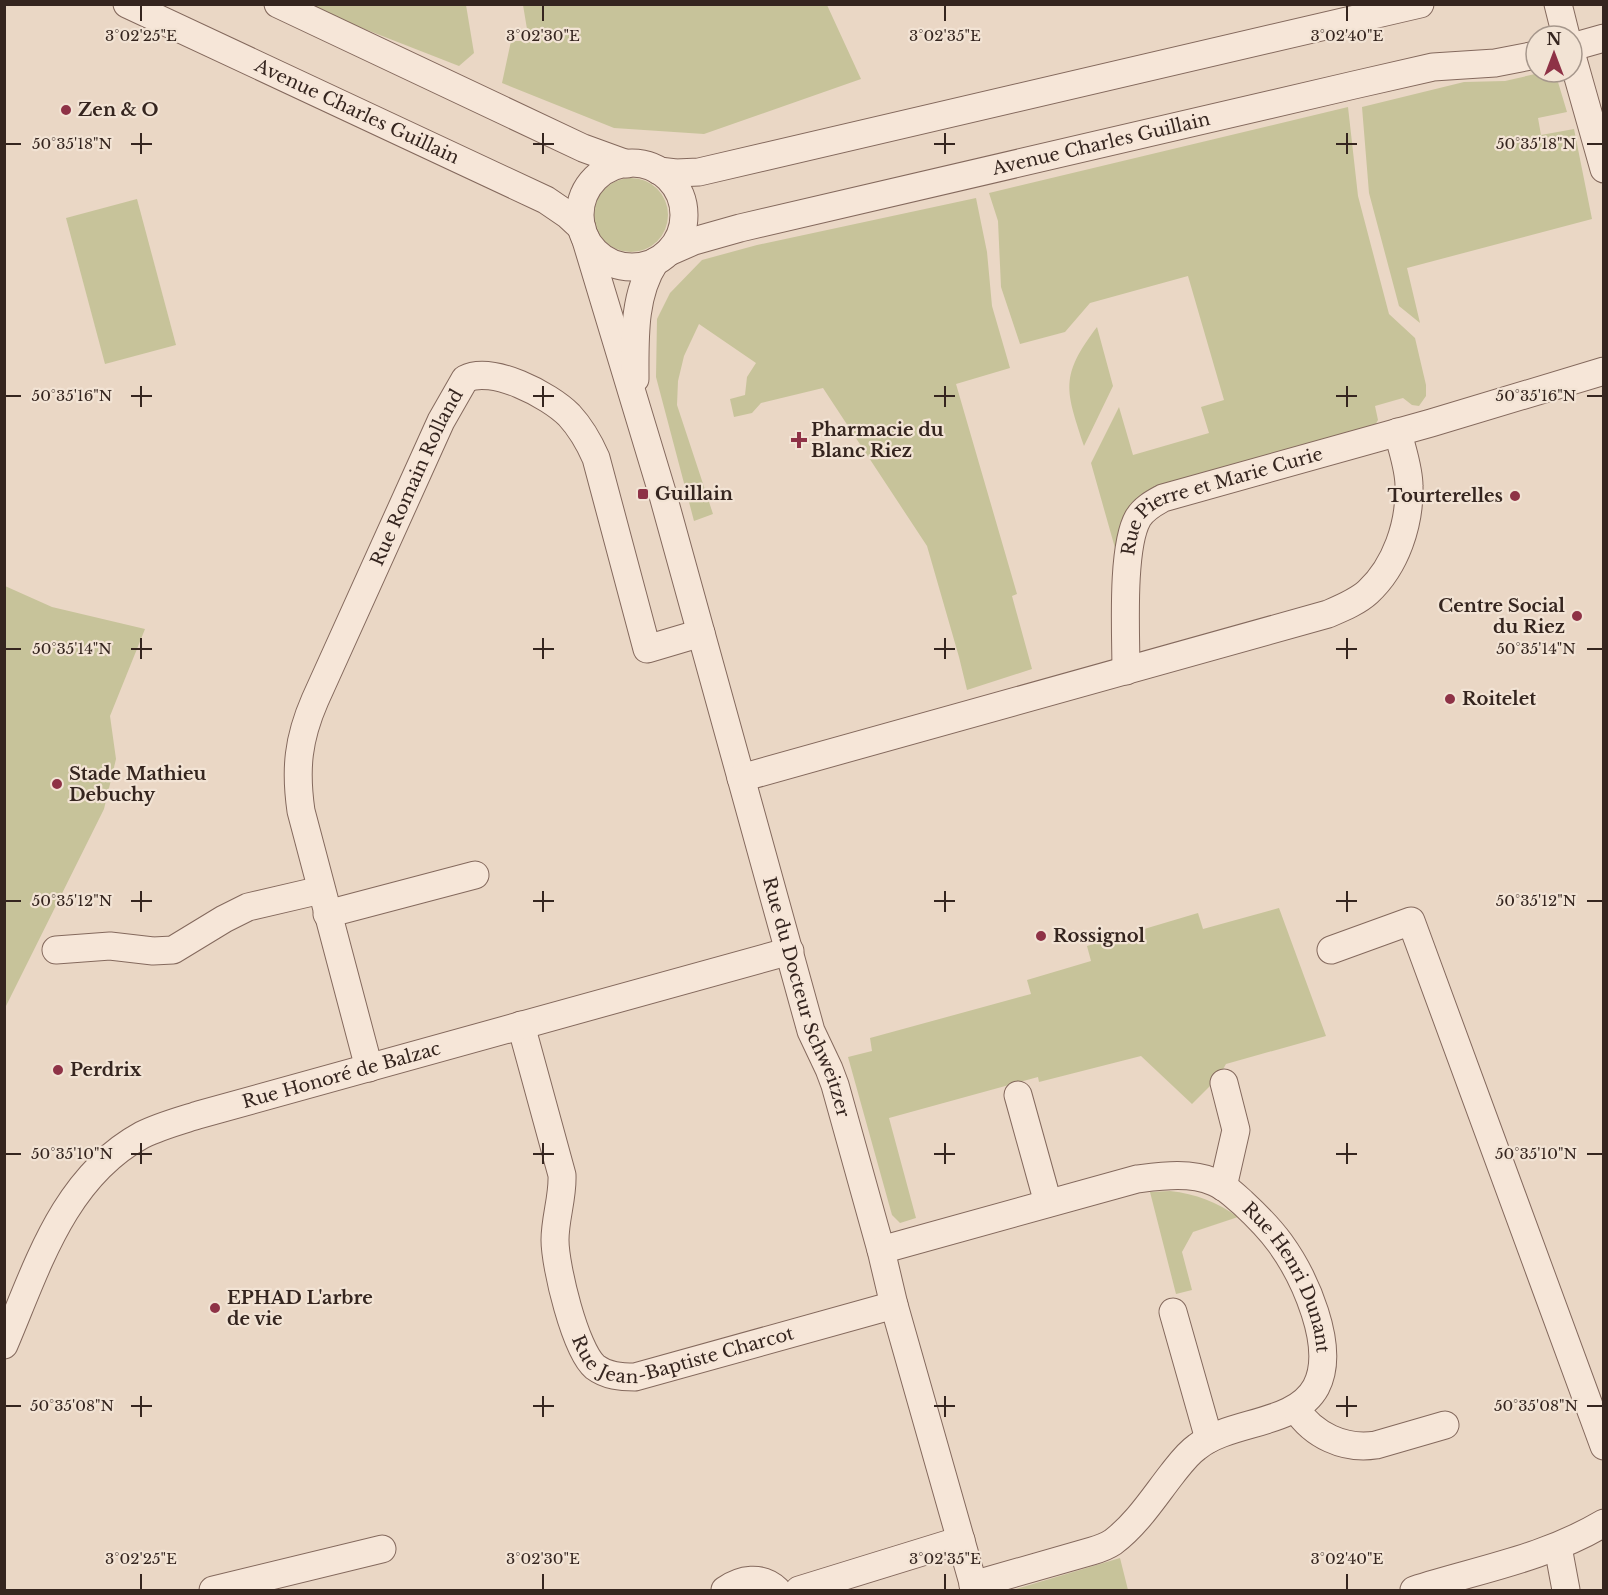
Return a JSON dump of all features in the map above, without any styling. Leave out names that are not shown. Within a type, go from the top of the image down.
[{"type":"street","name":"Avenue Charles Guillain","points":[[127,4],[546,200],[568,215],[584,233]]},
{"type":"street","points":[[278,4],[583,148],[627,164]]},
{"type":"street","points":[[659,171],[677,189],[684,213],[680,237],[662,257],[640,267],[623,267],[600,256],[584,233],[581,208],[591,184],[603,172],[618,165],[644,165],[659,171],[687,173],[716,169],[1420,4]]},
{"type":"street","points":[[1558,4],[1563,24]]},
{"type":"street","points":[[1584,44],[1604,38]]},
{"type":"street","name":"Avenue Charles Guillain","points":[[662,257],[694,241],[740,228],[1354,85],[1433,68],[1495,63],[1524,57]]},
{"type":"street","points":[[1580,84],[1604,169]]},
{"type":"street","name":"Rue du Docteur Schweitzer","points":[[584,233],[601,296],[636,404],[811,1031],[835,1085],[974,1588]]},
{"type":"street","name":"Rue du Docteur Schweitzer","points":[[636,404],[636,339],[640,296],[646,275],[662,257]]},
{"type":"street","name":"Rue Pierre et Marie Curie","points":[[1126,671],[1128,564],[1131,537],[1139,517],[1149,506],[1164,498],[1604,371]]},
{"type":"street","name":"Rue Romain Rolland","points":[[369,1068],[301,812],[298,764],[304,725],[441,421],[465,379],[480,374],[494,375],[538,394],[567,413],[587,438],[596,458],[647,649],[701,633]]},
{"type":"street","points":[[741,778],[1328,614],[1356,601],[1367,593],[1383,574],[1396,552],[1406,517],[1409,486],[1398,432]]},
{"type":"street","points":[[56,950],[110,945],[153,951],[173,950],[248,907],[324,902],[475,875]]},
{"type":"street","points":[[1331,950],[1411,921],[1604,1446]]},
{"type":"street","name":"Rue Honoré de Balzac","points":[[4,1345],[67,1207],[87,1179],[141,1136],[164,1125],[790,951]]},
{"type":"street","name":"Rue Jean-Baptiste Charcot","points":[[521,1026],[562,1175],[555,1239],[558,1267],[580,1346],[587,1359],[596,1367],[620,1377],[635,1377],[894,1305]]},
{"type":"street","name":"Rue Henri Dunant","points":[[1223,1187],[1236,1130],[1224,1083]]},
{"type":"street","points":[[1018,1095],[1048,1203]]},
{"type":"street","name":"Rue Henri Dunant","points":[[881,1250],[1137,1179],[1163,1175],[1198,1178],[1215,1182],[1223,1187],[1264,1222],[1294,1263],[1315,1313],[1323,1357],[1322,1371],[1309,1399],[1296,1409],[1209,1439],[1197,1446],[1128,1529],[1111,1544],[974,1588]]},
{"type":"street","points":[[1173,1312],[1209,1439]]},
{"type":"street","points":[[1296,1409],[1312,1429],[1324,1436],[1350,1444],[1367,1446],[1445,1425]]},
{"type":"street","points":[[1414,1590],[1521,1560],[1558,1547],[1604,1523]]},
{"type":"street","points":[[800,1590],[961,1540]]},
{"type":"street","points":[[1558,1547],[1566,1590]]},
{"type":"street","points":[[213,1590],[261,1585],[382,1549]]},
{"type":"street","points":[[725,1590],[736,1583],[749,1580],[762,1581],[777,1590]]},
{"type":"shaded area","points":[[305,5],[466,5],[474,53],[459,66]]},
{"type":"shaded area","points":[[523,5],[827,5],[861,79],[704,134],[614,128],[502,83],[511,41],[529,41]]},
{"type":"shaded area","points":[[1524,77],[1524,84],[1559,84],[1567,112],[1538,118],[1541,135],[1574,129],[1592,219],[1407,268],[1420,323],[1399,306],[1369,193],[1362,107],[1464,82],[1505,81]]},
{"type":"shaded area","points":[[1348,107],[1358,196],[1389,314],[1415,338],[1426,385],[1426,396],[1419,406],[1412,405],[1403,398],[1375,406],[1378,420],[1374,427],[1129,510],[1115,548],[1091,463],[1119,407],[1133,455],[1209,433],[1201,407],[1224,400],[1188,276],[1090,303],[1065,332],[1020,344],[1001,287],[998,221],[989,193]]},
{"type":"shaded area","points":[[631,178],[652,184],[662,194],[668,215],[662,236],[652,246],[631,252],[610,246],[600,236],[594,215],[600,194],[610,184]]},
{"type":"shaded area","points":[[976,198],[987,252],[992,306],[1010,368],[956,384],[1017,594],[1012,596],[1032,669],[967,690],[927,546],[823,388],[761,403],[752,413],[734,417],[730,399],[745,395],[747,377],[756,363],[699,324],[684,356],[678,381],[677,405],[713,514],[694,521],[656,377],[657,319],[670,293],[702,260],[757,245]]},
{"type":"shaded area","points":[[137,199],[176,345],[105,364],[66,218]]},
{"type":"shaded area","points":[[1097,327],[1113,386],[1084,446],[1073,411],[1069,384],[1076,359]]},
{"type":"shaded area","name":"Stade Mathieu Debuchy","points":[[5,586],[52,607],[145,629],[110,716],[116,759],[104,809],[5,1008]]},
{"type":"shaded area","points":[[1279,908],[1326,1036],[1226,1064],[1218,1078],[1192,1104],[1141,1056],[1039,1082],[1038,1077],[889,1118],[916,1218],[900,1223],[892,1215],[848,1057],[872,1051],[870,1038],[1031,994],[1027,980],[1091,961],[1087,946],[1198,913],[1203,929]]},
{"type":"shaded area","points":[[1170,1191],[1206,1200],[1238,1217],[1193,1232],[1182,1252],[1192,1290],[1176,1294],[1150,1192]]},
{"type":"shaded area","points":[[1120,1558],[1128,1590],[1013,1590]]},
{"type":"place","name":"Zen & O","points":[[66,110]]},
{"type":"place","name":"Pharmacie du Blanc Riez","points":[[799,440]]},
{"type":"place","name":"Guillain","points":[[643,494]]},
{"type":"place","name":"Tourterelles","points":[[1515,496]]},
{"type":"place","name":"Centre Social du Riez","points":[[1577,616]]},
{"type":"place","name":"Roitelet","points":[[1450,699]]},
{"type":"place","name":"Stade Mathieu Debuchy","points":[[57,784]]},
{"type":"place","name":"Rossignol","points":[[1041,936]]},
{"type":"place","name":"Perdrix","points":[[58,1070]]},
{"type":"place","name":"EPHAD L'arbre de vie","points":[[215,1308]]}]
